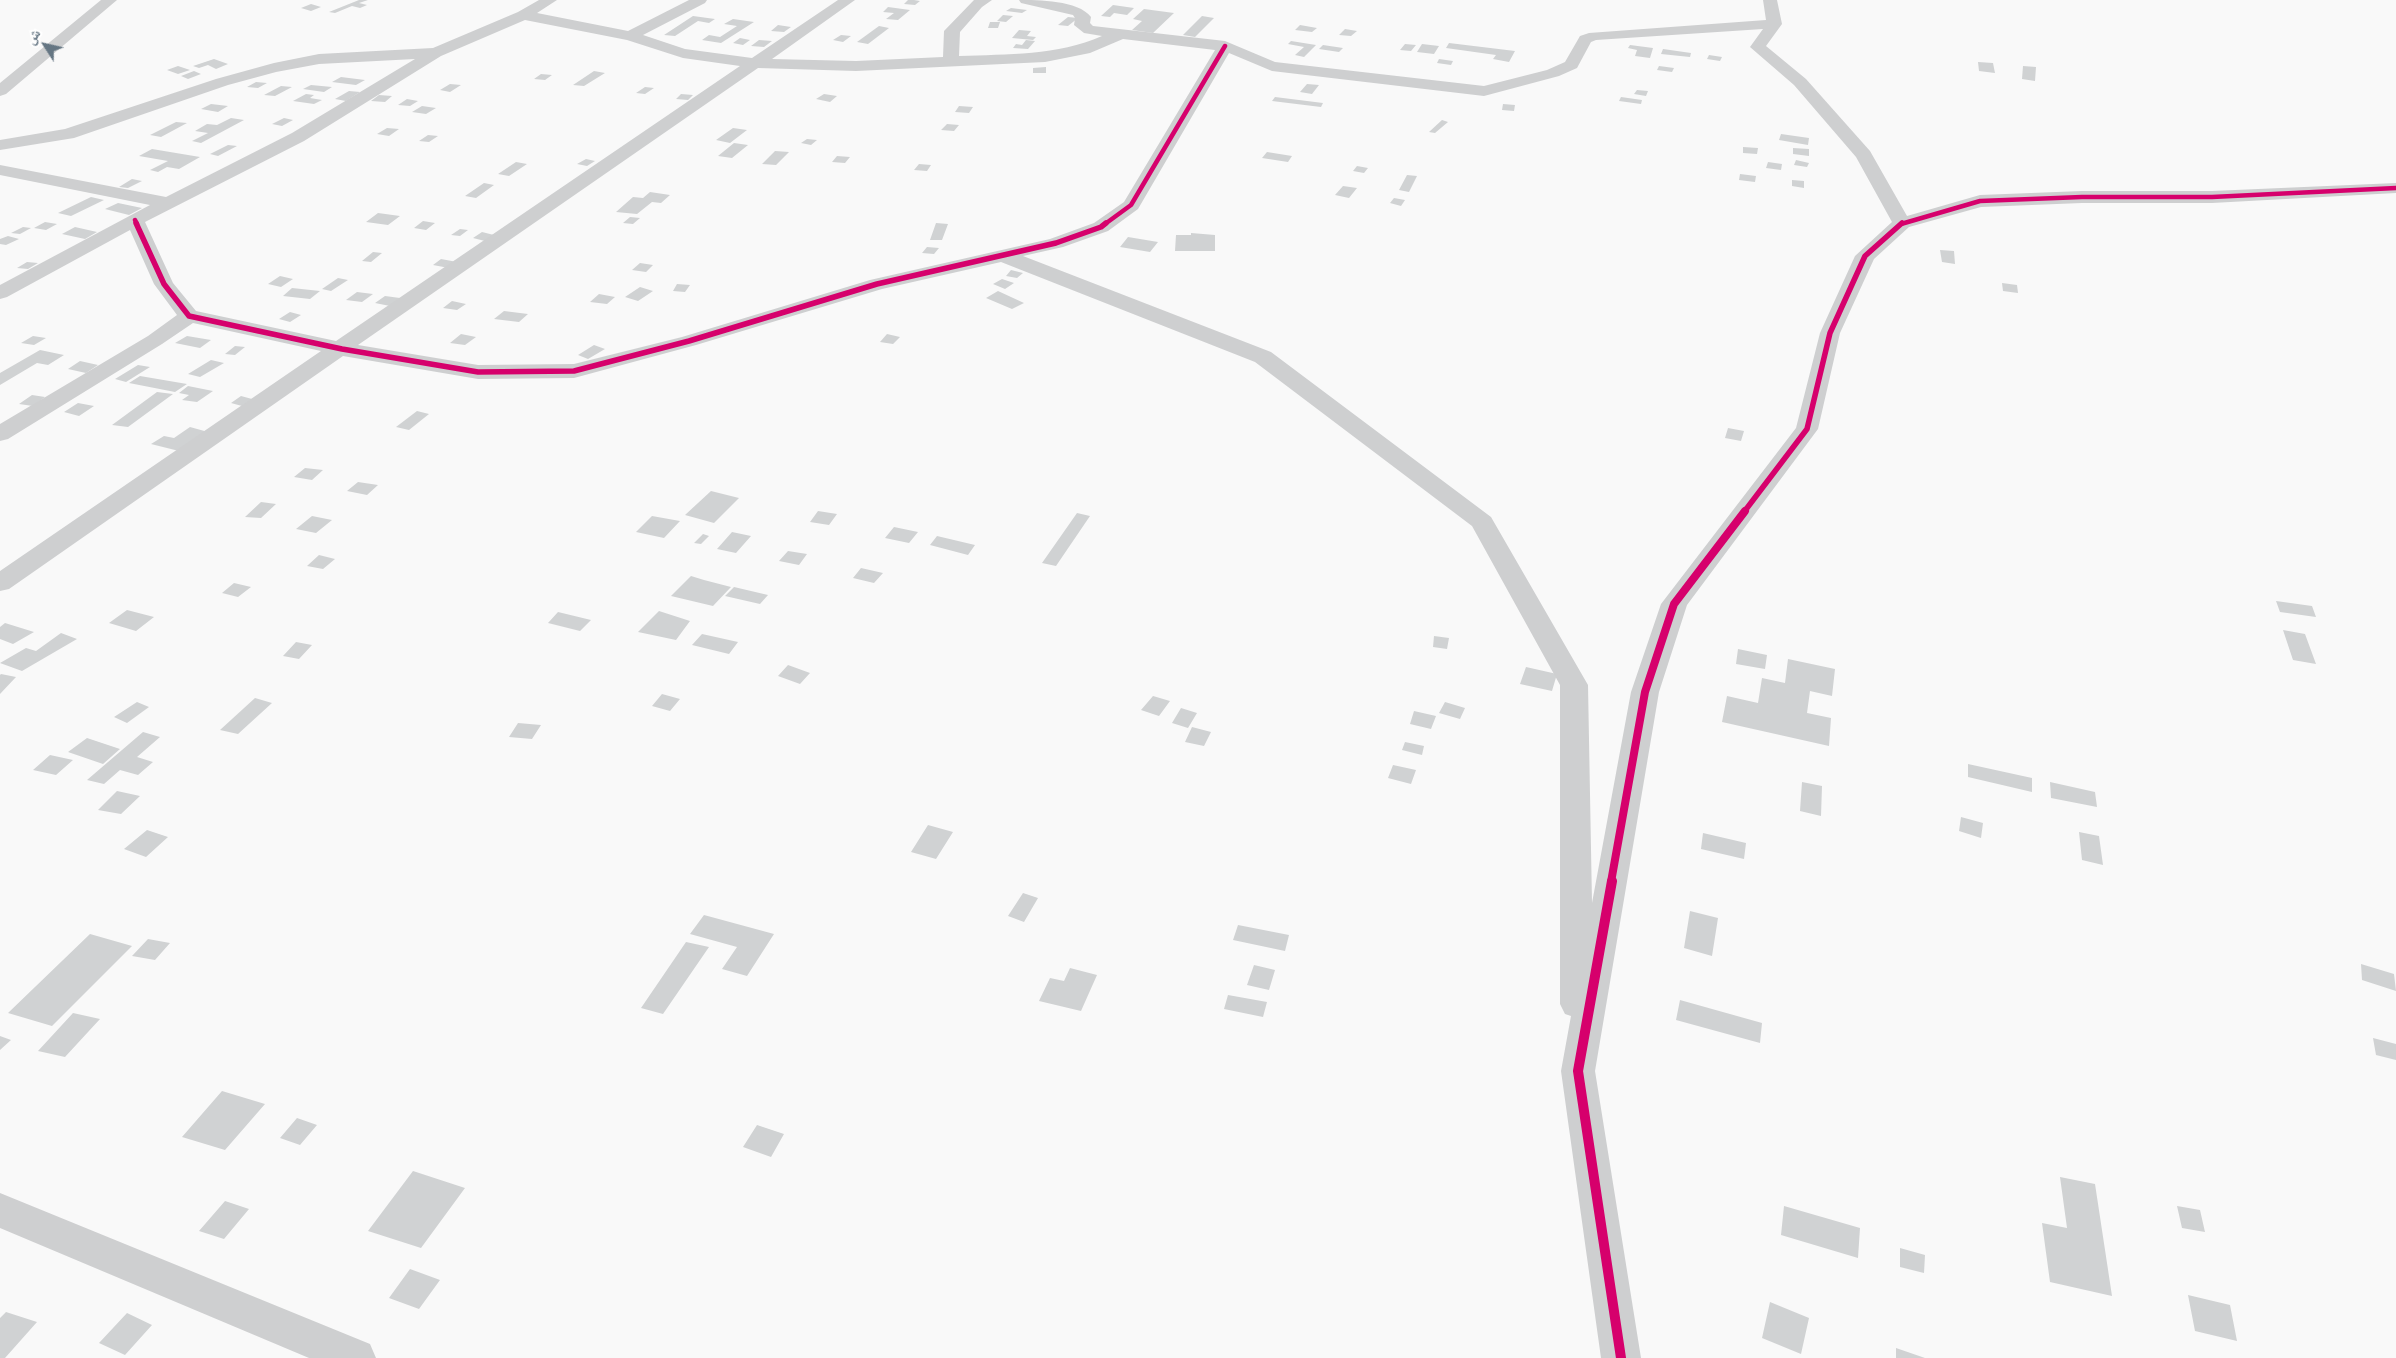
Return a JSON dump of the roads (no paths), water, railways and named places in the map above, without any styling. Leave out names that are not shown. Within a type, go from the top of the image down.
[{"type":"street","points":[[0,91],[110,0]]},
{"type":"street","points":[[0,293],[167,203],[298,137],[435,53],[523,15],[550,0]]},
{"type":"street","points":[[630,36],[700,0]]},
{"type":"street","points":[[0,583],[848,0]]},
{"type":"street","points":[[951,62],[952,31],[972,9],[985,0]]},
{"type":"street","points":[[1026,0],[1078,12],[1082,14],[1082,25],[1085,28],[1225,46],[1272,66],[1484,91],[1553,73],[1571,65],[1585,39],[1594,36],[1774,24]]},
{"type":"street","points":[[1770,0],[1774,24],[1758,47],[1800,82],[1864,155],[1902,223]]},
{"type":"street","points":[[523,15],[630,36],[683,53],[754,63],[856,66],[1053,55],[1084,50],[1120,34]]},
{"type":"street","points":[[135,220],[164,284],[189,316],[342,349],[478,372],[574,371],[689,341],[878,284],[1056,243],[1101,227],[1131,204],[1225,46]]},
{"type":"street","points":[[0,146],[68,134],[222,82],[274,68],[319,59],[435,53]]},
{"type":"street","points":[[0,170],[167,203]]},
{"type":"street","points":[[1578,1071],[1645,692],[1674,604],[1806,429],[1830,333],[1865,256],[1902,223],[1980,201],[2082,197],[2212,198],[2396,188]]},
{"type":"street","points":[[1004,256],[1263,357],[1406,463],[1482,522],[1574,685],[1578,1071],[1621,1358]]},
{"type":"street","points":[[0,278],[20,282]]},
{"type":"street","points":[[0,434],[155,340],[189,316]]},
{"type":"street","points":[[0,1210],[356,1358]]}]
